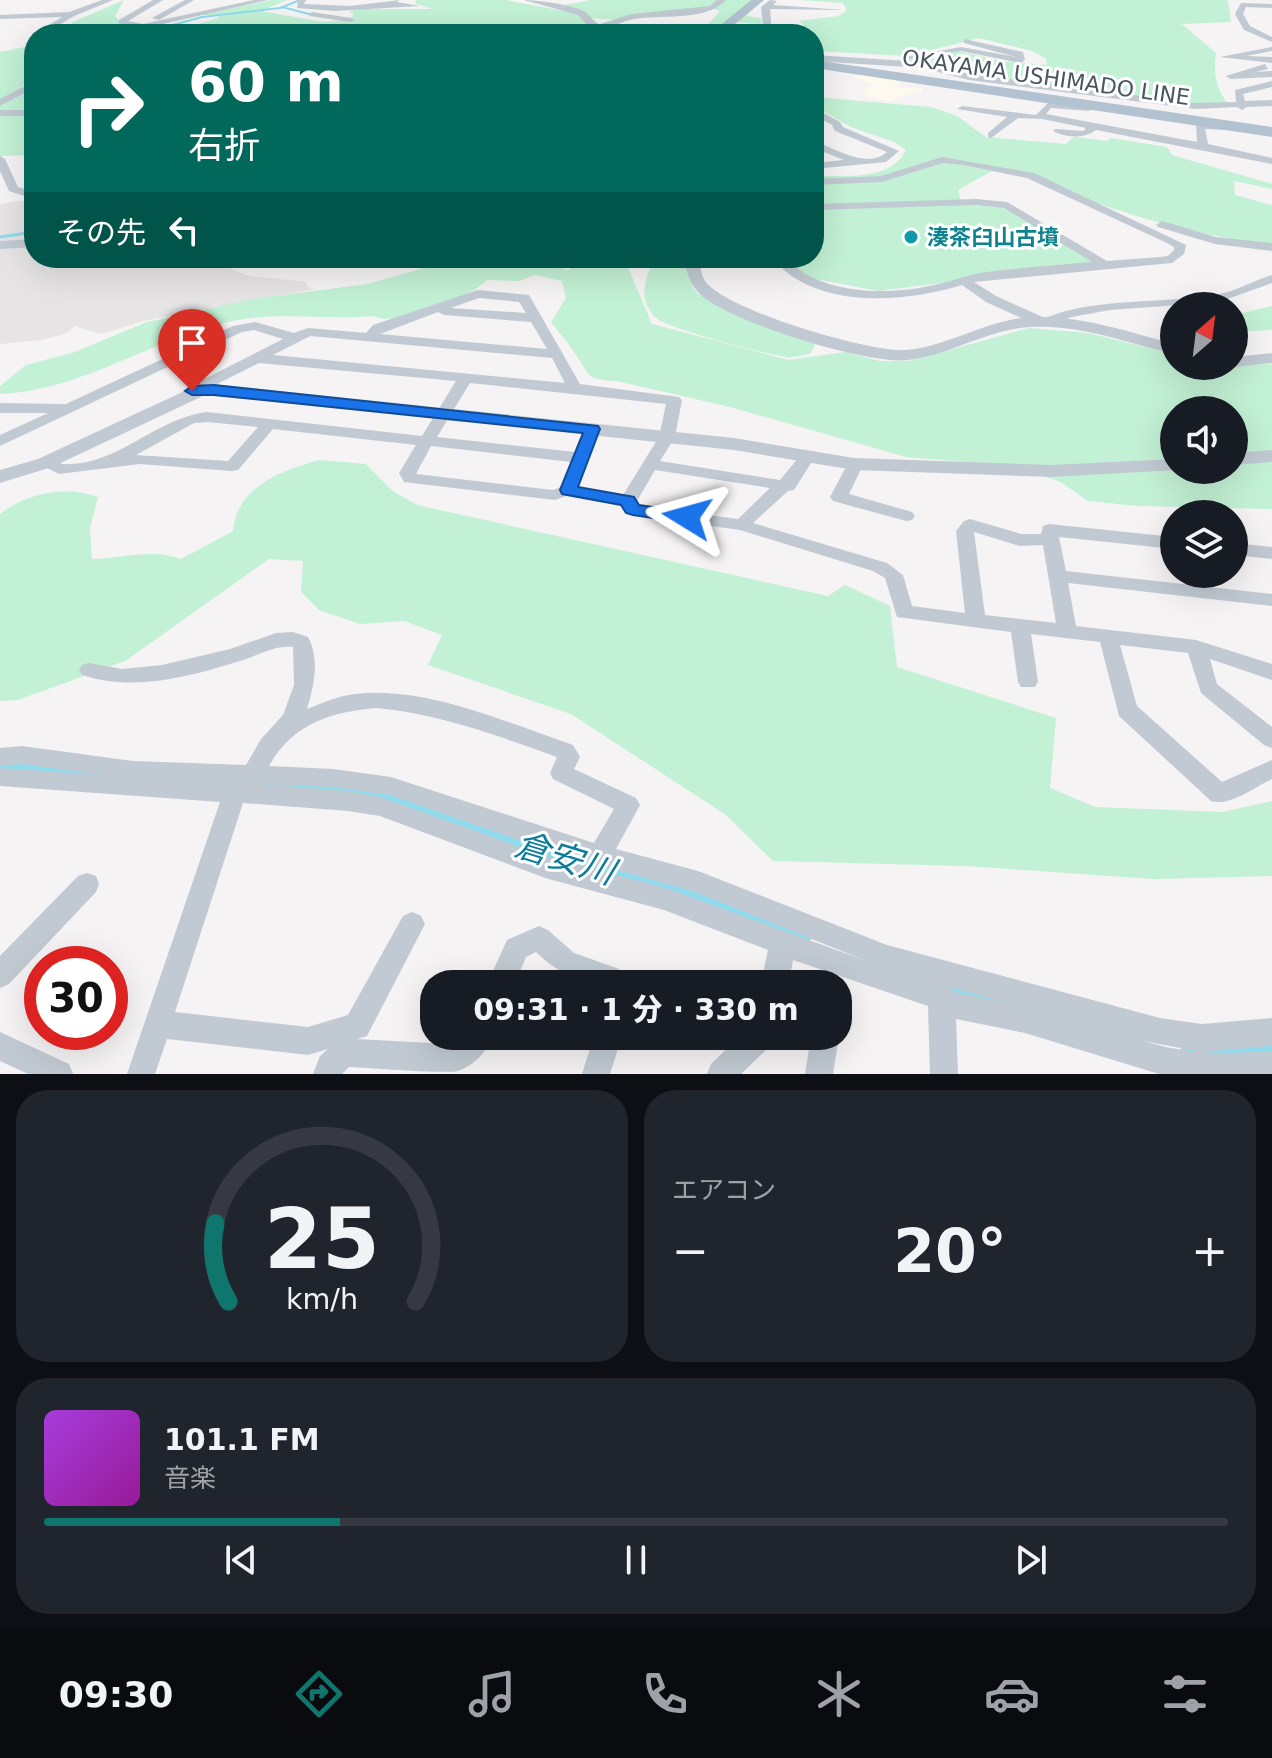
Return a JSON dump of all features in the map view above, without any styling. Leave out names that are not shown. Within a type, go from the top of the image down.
[{"type":"main road","points":[[731,24],[762,4]]},
{"type":"main road","name":"OKAYAMA USHIMADO LINE","points":[[824,69],[1272,132]]},
{"type":"street","points":[[55,24],[71,14],[109,0]]},
{"type":"street","points":[[132,24],[122,22],[159,0]]},
{"type":"street","points":[[146,24],[187,0]]},
{"type":"street","points":[[152,24],[264,0]]},
{"type":"street","points":[[331,16],[362,0]]},
{"type":"street","points":[[528,0],[581,13],[591,24]]},
{"type":"street","points":[[617,24],[642,15],[713,8],[722,0]]},
{"type":"street","points":[[762,4],[774,0]]},
{"type":"street","points":[[351,20],[339,21],[331,16],[294,10],[301,5],[351,6],[394,2],[416,6]]},
{"type":"street","points":[[762,4],[841,10]]},
{"type":"street","points":[[762,4],[766,24]]},
{"type":"street","points":[[1272,6],[1244,5],[1239,14],[1247,28],[1272,40]]},
{"type":"street","points":[[6,25],[33,14]]},
{"type":"street","points":[[0,17],[71,14]]},
{"type":"street","points":[[824,58],[899,58],[961,49],[1021,60],[1020,54],[967,41]]},
{"type":"street","points":[[1272,49],[1224,56],[1272,63]]},
{"type":"street","points":[[824,59],[923,65],[969,77],[1093,96],[1196,106],[1242,107],[1272,103]]},
{"type":"street","points":[[1272,63],[1230,76],[1272,74]]},
{"type":"street","points":[[1242,107],[1238,92],[1272,84]]},
{"type":"street","points":[[0,103],[24,90]]},
{"type":"street","points":[[1040,116],[1040,111],[1049,105],[1117,109]]},
{"type":"street","points":[[962,109],[1040,116],[1272,161]]},
{"type":"street","points":[[0,113],[24,113]]},
{"type":"street","points":[[991,135],[1016,115]]},
{"type":"street","points":[[824,117],[837,124],[838,129]]},
{"type":"street","points":[[1203,146],[1199,125],[1228,126]]},
{"type":"street","points":[[1058,131],[1085,134],[1094,127]]},
{"type":"street","points":[[824,138],[838,129]]},
{"type":"street","points":[[824,167],[886,159],[894,151],[838,129]]},
{"type":"street","points":[[824,148],[862,163]]},
{"type":"street","points":[[0,159],[13,189],[24,193]]},
{"type":"street","points":[[790,268],[804,279],[855,293],[903,294],[964,281],[1172,259],[1180,251],[1180,245],[1030,175],[964,162],[942,160],[882,179],[824,182]]},
{"type":"street","points":[[824,170],[882,179]]},
{"type":"street","points":[[824,207],[976,202],[1007,205],[1105,265]]},
{"type":"street","points":[[1086,202],[1190,234],[1270,249]]},
{"type":"street","points":[[0,245],[24,244]]},
{"type":"street","points":[[694,268],[697,282],[713,297],[878,355],[909,355],[1003,326],[1044,322],[1081,327],[1160,346]]},
{"type":"street","points":[[964,281],[991,299],[1044,322],[1061,316],[1134,304],[1222,297],[1272,279]]},
{"type":"street","points":[[370,337],[378,328],[478,294],[524,298],[575,388]]},
{"type":"street","points":[[0,441],[238,329],[255,326],[295,338]]},
{"type":"street","points":[[0,477],[45,463],[308,332],[557,354]]},
{"type":"street","points":[[397,371],[419,342]]},
{"type":"street","points":[[256,358],[674,400],[667,437],[628,501]]},
{"type":"street","points":[[1248,361],[1272,358]]},
{"type":"street","points":[[465,378],[407,473],[410,478],[555,495],[568,490],[628,501]]},
{"type":"street","points":[[192,391],[734,444],[805,460],[855,465],[1073,473],[1160,466]]},
{"type":"street","points":[[0,408],[71,408]]},
{"type":"street","points":[[108,463],[190,419],[207,417],[581,458]]},
{"type":"street","points":[[45,463],[59,469],[140,459],[232,466],[269,424]]},
{"type":"street","points":[[568,490],[592,429]]},
{"type":"street","points":[[1248,458],[1272,456]]},
{"type":"street","points":[[742,525],[758,504],[788,486],[805,460]]},
{"type":"street","points":[[652,465],[788,486]]},
{"type":"street","points":[[855,465],[839,497],[906,516]]},
{"type":"street","points":[[628,501],[633,510],[742,525],[880,567],[894,575],[904,612],[1196,647],[1272,672]]},
{"type":"street","points":[[976,620],[965,531],[970,525],[1020,540],[1050,539]]},
{"type":"street","points":[[1067,631],[1049,530],[1160,542]]},
{"type":"street","points":[[1248,550],[1272,553]]},
{"type":"street","points":[[1059,576],[1272,600]]},
{"type":"street","points":[[1020,625],[1028,682]]},
{"type":"street","points":[[1108,636],[1127,710],[1219,794],[1272,769]]},
{"type":"street","points":[[89,670],[105,678],[135,676],[235,655],[280,638],[293,638],[301,642],[304,650],[304,685],[293,719],[269,745],[243,788],[141,1074]]},
{"type":"street","points":[[1196,647],[1208,688],[1272,739]]},
{"type":"street","points":[[284,728],[354,702],[375,701],[447,712],[565,751],[569,757],[561,773],[628,805],[600,855]]},
{"type":"street","points":[[0,757],[22,755],[381,807],[545,867],[677,903],[782,944],[829,970]]},
{"type":"street","points":[[0,777],[243,788],[333,778],[391,786],[600,855],[698,882],[875,964],[1025,1020],[1173,1064],[1210,1069],[1272,1065]]},
{"type":"street","points":[[0,975],[87,884]]},
{"type":"street","points":[[336,1053],[357,1026],[412,924]]},
{"type":"street","points":[[507,970],[516,949],[539,938],[565,962],[587,970]]},
{"type":"street","points":[[777,970],[782,944]]},
{"type":"street","points":[[852,970],[875,964]]},
{"type":"street","points":[[941,990],[1202,1038],[1272,1032]]},
{"type":"street","points":[[941,990],[944,1074]]},
{"type":"street","points":[[158,1024],[308,1041],[336,1053],[454,1058],[465,1050]]},
{"type":"street","points":[[0,1046],[59,1074]]},
{"type":"street","points":[[596,1074],[604,1050]]},
{"type":"street","points":[[721,1074],[746,1050]]},
{"type":"street","points":[[819,1074],[823,1050]]},
{"type":"shaded area","points":[[861,72],[898,79],[902,82],[896,87],[922,88],[922,93],[911,92],[890,101],[871,98],[864,94],[865,88],[872,85],[854,77]]},
{"type":"shaded area","points":[[24,200],[24,268],[229,268],[249,276],[307,282],[307,287],[315,289],[143,321],[101,334],[75,326],[65,334],[41,340],[0,344],[0,204]]},
{"type":"green space","points":[[124,0],[115,16],[123,24],[71,24]]},
{"type":"green space","points":[[272,0],[287,0],[261,11],[323,22],[350,19],[354,14],[349,12],[357,9],[432,9],[415,3],[416,0],[506,0],[579,14],[586,24],[198,24],[219,18],[218,15],[199,15]]},
{"type":"green space","points":[[591,0],[753,0],[747,16],[761,18],[762,24],[708,24],[720,11],[709,7],[646,17],[597,19],[564,5]]},
{"type":"green space","points":[[799,0],[1228,0],[1231,22],[1182,24],[1216,53],[1216,80],[1228,104],[1104,96],[896,61],[957,51],[1003,61],[1047,65],[1046,59],[1032,51],[979,38],[907,56],[824,52],[824,24],[802,24],[799,21],[839,16],[847,10],[843,3]]},
{"type":"green space","points":[[24,47],[24,86],[21,87],[24,93],[24,155],[0,156],[0,52]]},
{"type":"green space","points":[[824,98],[931,107],[957,116],[986,137],[1066,144],[1074,137],[1107,141],[1111,138],[1167,147],[1172,155],[1272,184],[1272,189],[1234,181],[1235,195],[1272,205],[1272,244],[1226,238],[1158,222],[999,167],[958,190],[962,204],[1008,208],[1094,263],[879,291],[809,278],[796,268],[824,268],[824,176],[878,172],[899,160],[906,150],[894,142],[851,127],[824,112]]},
{"type":"green space","points":[[425,268],[628,268],[652,324],[789,360],[845,352],[880,361],[909,361],[1029,328],[1088,333],[1160,351],[1160,380],[1248,380],[1248,364],[1272,364],[1272,509],[1248,508],[1248,500],[1160,500],[1160,507],[1088,501],[1061,482],[1013,466],[906,457],[730,407],[599,379],[586,371],[551,322],[566,298],[562,281],[535,275],[519,281],[487,280],[450,303],[399,318],[288,316],[238,320],[178,337],[61,383],[31,391],[0,394],[0,386],[26,365],[75,352],[147,322],[254,299],[367,284]]},
{"type":"green space","points":[[651,268],[688,268],[693,288],[698,294],[817,340],[811,353],[793,357],[677,328],[655,317],[646,303],[644,289]]},
{"type":"green space","points":[[1272,306],[1272,330],[1248,331],[1248,312]]},
{"type":"green space","points":[[319,460],[366,464],[394,492],[417,505],[828,596],[845,585],[890,606],[897,667],[1056,718],[1050,788],[1095,807],[1222,812],[1272,801],[1272,876],[1153,879],[966,866],[773,861],[726,815],[571,714],[428,665],[442,635],[404,621],[360,624],[319,610],[301,592],[303,561],[269,559],[125,661],[18,700],[0,701],[0,514],[34,496],[60,492],[86,493],[98,497],[90,528],[92,559],[160,554],[181,559],[233,531],[243,502],[263,483],[290,469]]},
{"type":"waterway","points":[[282,7],[300,0]]},
{"type":"waterway","points":[[176,24],[202,17],[282,7]]},
{"type":"waterway","points":[[282,7],[313,15]]},
{"type":"waterway","points":[[0,237],[24,233]]},
{"type":"waterway","name":"倉安川","points":[[0,769],[136,778]]},
{"type":"waterway","name":"倉安川","points":[[270,787],[343,788],[395,800],[551,857],[679,891],[794,935]]},
{"type":"waterway","name":"倉安川","points":[[949,988],[1039,1011]]},
{"type":"waterway","name":"倉安川","points":[[1200,1053],[1272,1049]]},
{"type":"place","name":"湊茶臼山古墳","points":[[911,237]]},
{"type":"route","points":[[192,391],[214,390],[592,429],[568,490],[628,501],[633,510],[687,517]]}]
